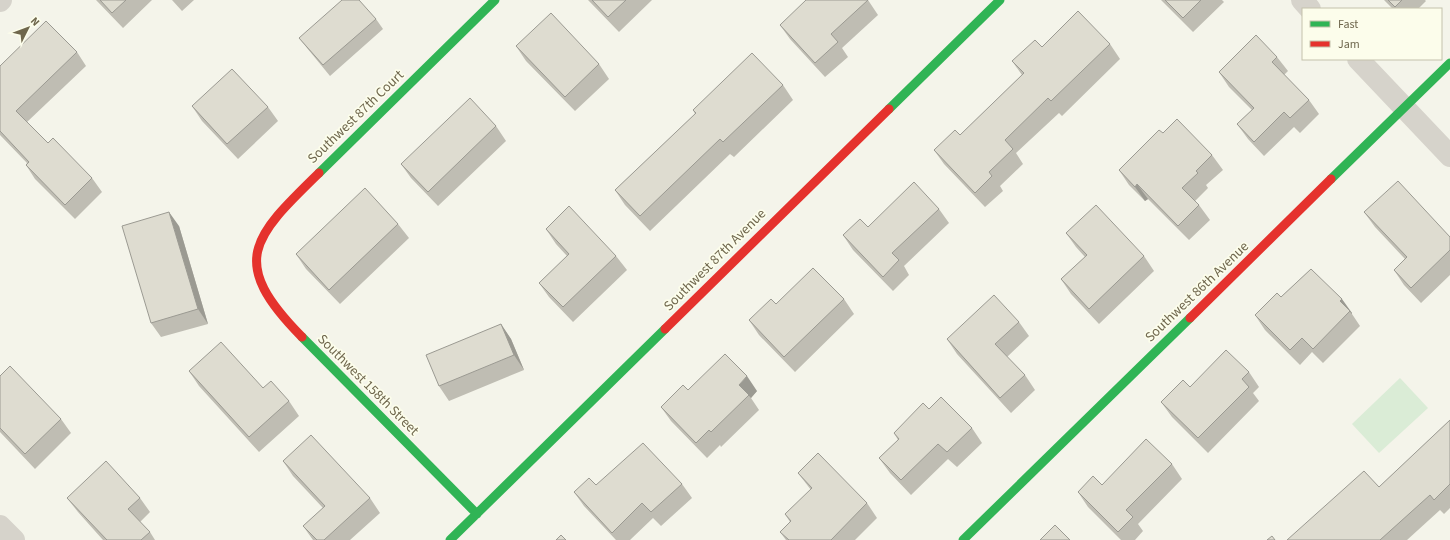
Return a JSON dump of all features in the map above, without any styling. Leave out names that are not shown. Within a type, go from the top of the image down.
[{"type":"street","name":"Southwest 87th Court","points":[[255,265],[256,253],[260,240],[270,224],[282,210],[495,0]]},
{"type":"street","name":"Southwest 87th Avenue","points":[[450,540],[1000,0]]},
{"type":"street","points":[[1302,0],[1309,8]]},
{"type":"street","points":[[1359,60],[1450,156]]},
{"type":"street","name":"Southwest 86th Avenue","points":[[963,540],[1450,63]]},
{"type":"street","name":"Southwest 158th Street","points":[[255,265],[261,285],[270,304],[477,514]]},
{"type":"street","points":[[0,526],[14,540]]},
{"type":"green space","points":[[1400,378],[1428,408],[1379,453],[1352,424]]},
{"type":"building","points":[[100,0],[126,0],[112,13]]},
{"type":"building","points":[[342,0],[359,0],[376,19],[323,65],[299,38]]},
{"type":"building","points":[[592,0],[626,0],[608,17]]},
{"type":"building","points":[[806,0],[868,0],[831,34],[838,42],[815,63],[780,25]]},
{"type":"building","points":[[1165,0],[1201,0],[1183,18]]},
{"type":"building","points":[[1388,0],[1402,0],[1395,7]]},
{"type":"building","points":[[1078,11],[1110,44],[1051,101],[1048,98],[1005,140],[1013,149],[989,172],[992,176],[975,193],[934,150],[955,130],[960,135],[1024,73],[1012,61],[1035,40],[1042,47]]},
{"type":"building","points":[[551,13],[599,64],[565,97],[516,46]]},
{"type":"building","points":[[46,21],[77,52],[16,111],[48,143],[53,138],[92,178],[65,205],[26,165],[29,162],[0,131],[0,66]]},
{"type":"building","points":[[1256,35],[1277,57],[1272,62],[1309,100],[1290,118],[1284,112],[1254,142],[1237,124],[1254,108],[1219,72]]},
{"type":"building","points":[[752,53],[783,85],[723,142],[720,139],[640,216],[615,190],[696,113],[693,110]]},
{"type":"building","points":[[232,69],[268,107],[227,144],[192,106]]},
{"type":"building","points":[[470,98],[496,126],[428,192],[401,164]]},
{"type":"building","points":[[1177,119],[1212,155],[1196,171],[1198,173],[1182,188],[1199,205],[1178,226],[1137,184],[1135,187],[1119,170],[1159,130],[1163,133]]},
{"type":"building","points":[[1398,181],[1450,237],[1450,250],[1411,288],[1394,270],[1407,257],[1364,212]]},
{"type":"building","points":[[914,182],[939,209],[892,253],[899,260],[883,277],[843,235],[860,219],[868,227]]},
{"type":"building","points":[[365,188],[398,224],[329,290],[296,254]]},
{"type":"building","points":[[1096,205],[1144,256],[1089,309],[1061,279],[1087,255],[1066,233]]},
{"type":"building","points":[[569,206],[616,256],[563,307],[539,283],[569,254],[546,229]]},
{"type":"building","points":[[169,212],[198,309],[151,323],[122,226]]},
{"type":"building","points":[[813,268],[844,299],[784,357],[749,320],[771,299],[776,304]]},
{"type":"building","points":[[1311,269],[1342,299],[1340,301],[1350,311],[1313,349],[1302,338],[1290,350],[1255,315],[1277,293],[1281,297]]},
{"type":"building","points":[[994,295],[1019,322],[995,344],[1025,375],[1000,398],[947,339]]},
{"type":"building","points":[[501,324],[514,355],[439,386],[426,355]]},
{"type":"building","points":[[221,342],[263,388],[271,381],[289,401],[249,437],[189,371]]},
{"type":"building","points":[[1226,350],[1249,372],[1242,379],[1249,387],[1198,438],[1161,402],[1183,380],[1190,387]]},
{"type":"building","points":[[725,354],[747,376],[739,385],[749,395],[711,432],[709,430],[696,443],[661,407],[683,385],[688,390]]},
{"type":"building","points":[[10,366],[61,419],[25,454],[0,428],[0,376]]},
{"type":"building","points":[[941,397],[972,428],[947,452],[938,444],[901,480],[879,458],[899,439],[894,433],[923,403],[929,409]]},
{"type":"building","points":[[1450,420],[1450,484],[1434,500],[1430,495],[1380,540],[1287,540],[1364,471],[1379,487]]},
{"type":"building","points":[[311,435],[370,498],[324,540],[317,540],[303,526],[325,506],[283,461]]},
{"type":"building","points":[[1146,439],[1172,464],[1126,510],[1133,517],[1118,532],[1078,492],[1093,476],[1102,485]]},
{"type":"building","points":[[643,443],[682,484],[651,512],[642,503],[612,533],[574,492],[589,478],[596,485]]},
{"type":"building","points":[[818,453],[867,503],[831,540],[789,540],[780,532],[791,521],[785,514],[812,488],[798,473]]},
{"type":"building","points":[[106,461],[140,498],[128,509],[150,532],[141,540],[107,540],[67,498]]},
{"type":"building","points":[[1055,525],[1070,540],[1040,540]]},
{"type":"building","points":[[561,535],[566,540],[556,540]]},
{"type":"building","points":[[1272,536],[1275,540],[1267,540]]},
{"type":"traffic: fast","points":[[319,173],[495,0]]},
{"type":"traffic: fast","points":[[889,109],[1000,0]]},
{"type":"traffic: fast","points":[[1331,179],[1450,63]]},
{"type":"traffic: fast","points":[[963,540],[1190,318]]},
{"type":"traffic: fast","points":[[450,540],[665,329]]},
{"type":"traffic: fast","points":[[302,337],[477,514]]},
{"type":"traffic: jam","points":[[665,329],[889,109]]},
{"type":"traffic: jam","points":[[302,337],[279,311],[264,289],[257,269],[258,251],[265,234],[278,216],[319,173]]},
{"type":"traffic: jam","points":[[1190,318],[1331,179]]}]
